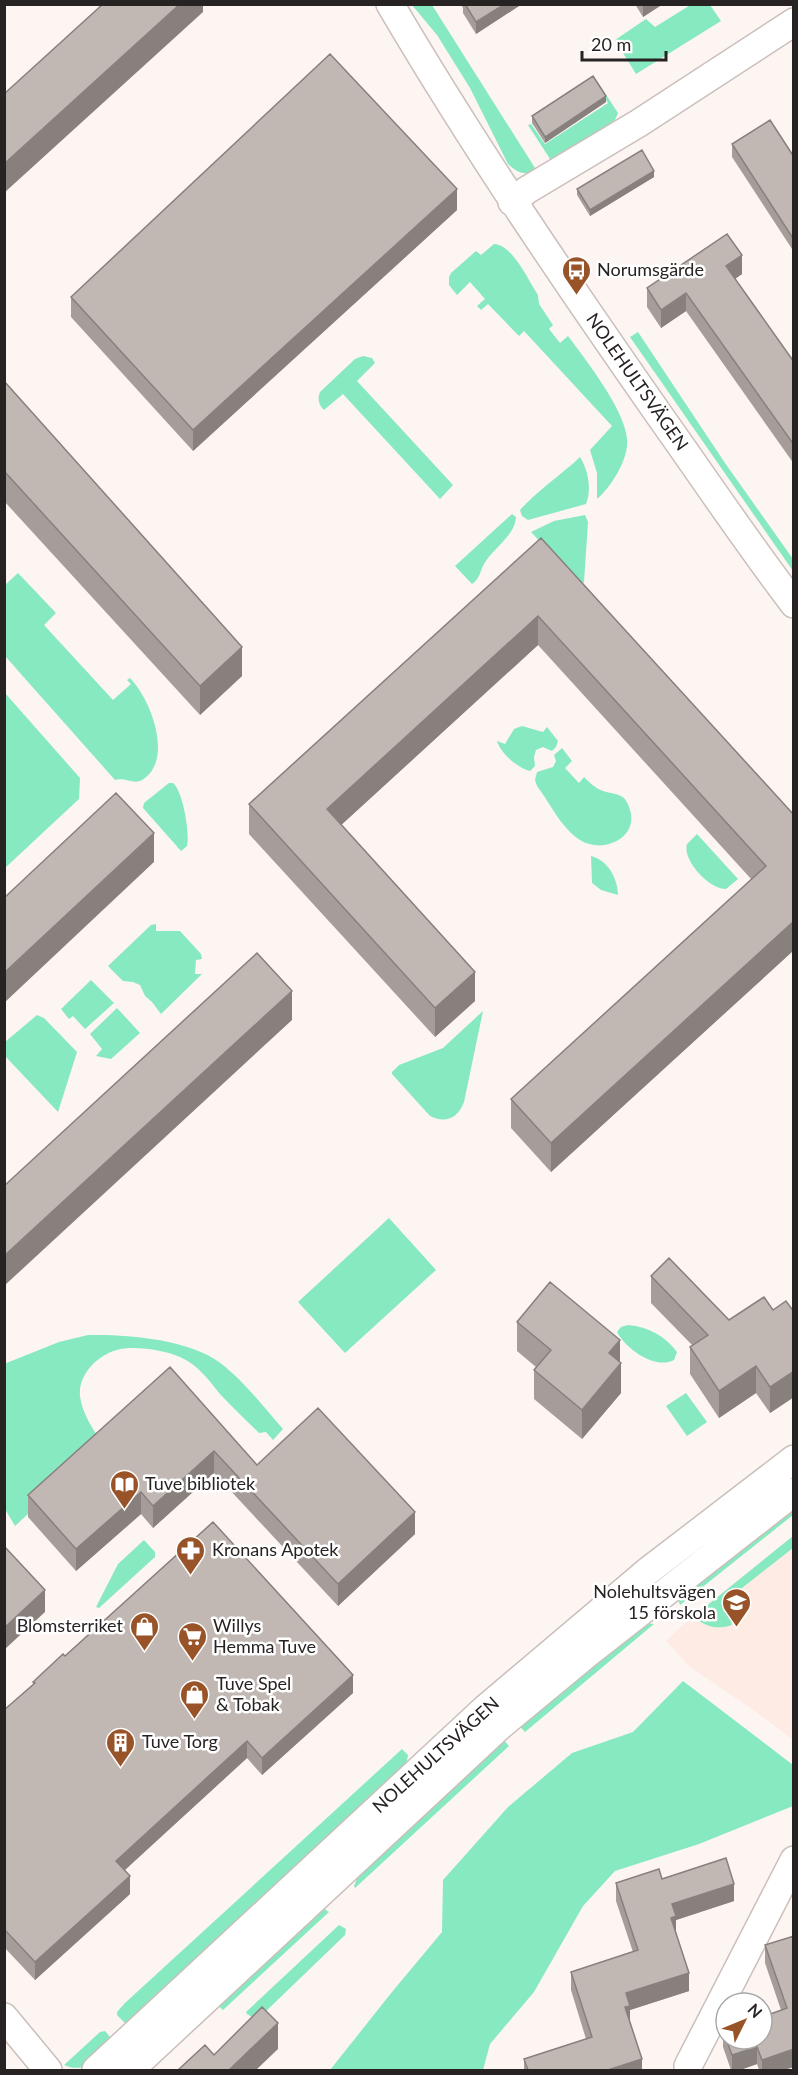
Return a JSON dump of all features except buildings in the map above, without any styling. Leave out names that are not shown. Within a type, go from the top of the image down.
[{"type":"street","name":"NOLEHULTSVÄGEN","points":[[390,4],[446,99],[512,202],[582,305],[794,604]]},
{"type":"street","points":[[512,202],[526,190],[639,123],[794,22]]},
{"type":"street","name":"NOLEHULTSVÄGEN","points":[[96,2070],[486,1708],[648,1571],[794,1459]]},
{"type":"street","name":"NOLEHULTSVÄGEN","points":[[130,2070],[501,1725],[588,1653],[794,1492]]},
{"type":"street","points":[[688,2066],[794,1860]]},
{"type":"street","points":[[12,2026],[48,2070]]},
{"type":"shaded area","name":"Nolehultsvägen 15 förskola","points":[[793,1536],[793,1740],[690,1667],[666,1641],[696,1613]]},
{"type":"green space","points":[[692,4],[710,5],[721,21],[636,74],[615,40],[646,19],[655,27]]},
{"type":"green space","points":[[412,5],[432,5],[535,171],[520,172],[508,164],[470,88],[437,35]]},
{"type":"green space","points":[[597,81],[618,113],[615,120],[552,162],[528,125],[531,124],[545,144],[608,103],[594,82]]},
{"type":"green space","points":[[494,244],[501,246],[514,257],[538,295],[539,304],[553,325],[549,329],[560,343],[568,336],[604,386],[625,427],[627,447],[622,464],[608,487],[597,499],[597,473],[590,450],[612,426],[524,331],[519,336],[488,304],[481,310],[477,306],[485,299],[470,282],[457,295],[449,285],[451,273],[476,251],[481,255]]},
{"type":"green space","points":[[638,332],[725,463],[793,559],[793,571],[630,337]]},
{"type":"green space","points":[[363,356],[372,358],[375,363],[357,381],[453,485],[440,499],[343,394],[324,410],[321,406],[320,392],[355,359]]},
{"type":"green space","points":[[580,457],[588,480],[589,492],[586,504],[528,520],[522,516],[520,510]]},
{"type":"green space","points":[[512,514],[516,517],[512,530],[488,558],[472,584],[455,566]]},
{"type":"green space","points":[[585,515],[588,522],[584,582],[581,585],[531,532],[554,521]]},
{"type":"green space","points":[[18,573],[56,613],[44,625],[113,700],[131,684],[127,680],[130,678],[138,687],[151,714],[158,744],[157,758],[152,771],[142,780],[136,782],[115,780],[5,656],[5,585]]},
{"type":"green space","points":[[5,693],[80,778],[79,799],[5,868]]},
{"type":"green space","points":[[522,726],[543,732],[547,727],[558,741],[552,751],[543,747],[536,750],[535,766],[530,771],[510,760],[497,741],[505,744],[514,729]]},
{"type":"green space","points":[[562,748],[572,761],[565,768],[579,783],[584,777],[603,791],[620,796],[626,801],[631,818],[630,827],[618,840],[599,845],[580,840],[561,822],[537,786],[535,780],[537,772],[553,767],[556,761],[554,755]]},
{"type":"green space","points":[[169,783],[177,787],[185,813],[188,840],[187,846],[181,851],[143,808],[144,803]]},
{"type":"green space","points":[[697,834],[738,879],[726,889],[719,888],[705,879],[689,858],[687,844]]},
{"type":"green space","points":[[591,856],[597,858],[611,871],[618,895],[601,890],[592,883]]},
{"type":"green space","points":[[156,924],[156,931],[180,931],[201,954],[202,959],[196,960],[195,974],[202,974],[161,1014],[145,996],[140,985],[123,981],[108,966],[151,925]]},
{"type":"green space","points":[[91,980],[114,1003],[85,1029],[73,1016],[69,1019],[61,1009]]},
{"type":"green space","points":[[117,1008],[140,1033],[111,1059],[96,1056],[102,1049],[90,1034]]},
{"type":"green space","points":[[483,1011],[461,1108],[451,1118],[441,1119],[430,1116],[392,1072],[399,1065],[443,1048]]},
{"type":"green space","points":[[37,1015],[44,1018],[77,1052],[58,1112],[5,1056],[5,1042]]},
{"type":"green space","points":[[389,1218],[436,1270],[345,1353],[298,1302]]},
{"type":"green space","points":[[628,1325],[650,1330],[662,1337],[677,1352],[674,1360],[658,1362],[634,1351],[617,1332],[621,1327]]},
{"type":"green space","points":[[88,1335],[138,1337],[174,1343],[206,1354],[236,1377],[283,1429],[273,1440],[266,1432],[259,1433],[202,1373],[192,1364],[174,1354],[140,1348],[117,1350],[96,1361],[86,1373],[80,1388],[83,1409],[103,1445],[15,1526],[5,1509],[4,1364],[59,1342]]},
{"type":"green space","points":[[686,1393],[707,1422],[687,1436],[666,1406]]},
{"type":"green space","points":[[793,1500],[793,1515],[680,1605],[676,1594]]},
{"type":"green space","points":[[793,1536],[793,1548],[728,1599],[732,1625],[712,1626],[702,1623],[694,1616]]},
{"type":"green space","points":[[144,1540],[155,1552],[155,1557],[99,1608],[96,1607],[118,1564]]},
{"type":"green space","points":[[642,1623],[654,1624],[525,1732],[517,1723]]},
{"type":"green space","points":[[683,1681],[793,1765],[793,1806],[699,1844],[615,1871],[583,1906],[534,1992],[490,2044],[483,2070],[330,2070],[442,1932],[443,1880],[508,1807],[572,1753],[633,1732]]},
{"type":"green space","points":[[501,1737],[509,1746],[355,1888],[361,1869]]},
{"type":"green space","points":[[402,1749],[408,1755],[406,1766],[130,2028],[117,2015],[125,2003]]},
{"type":"green space","points":[[323,1908],[329,1912],[223,2010],[215,2003]]},
{"type":"green space","points":[[339,1925],[346,1929],[345,1935],[262,2015],[252,2017],[247,2014],[246,2012]]},
{"type":"green space","points":[[105,2031],[115,2043],[92,2063],[79,2068],[64,2065],[100,2032]]},
{"type":"place","name":"Norumsgärde","points":[[576,296]]},
{"type":"place","name":"Tuve bibliotek","points":[[124,1510]]},
{"type":"place","name":"Kronans Apotek","points":[[191,1576]]},
{"type":"place","name":"Nolehultsvägen 15 förskola","points":[[737,1628]]},
{"type":"place","name":"Blomsterriket","points":[[144,1652]]},
{"type":"place","name":"Willys Hemma Tuve","points":[[192,1662]]},
{"type":"place","name":"Tuve Spel & Tobak","points":[[195,1720]]},
{"type":"place","name":"Tuve Torg","points":[[121,1768]]}]
